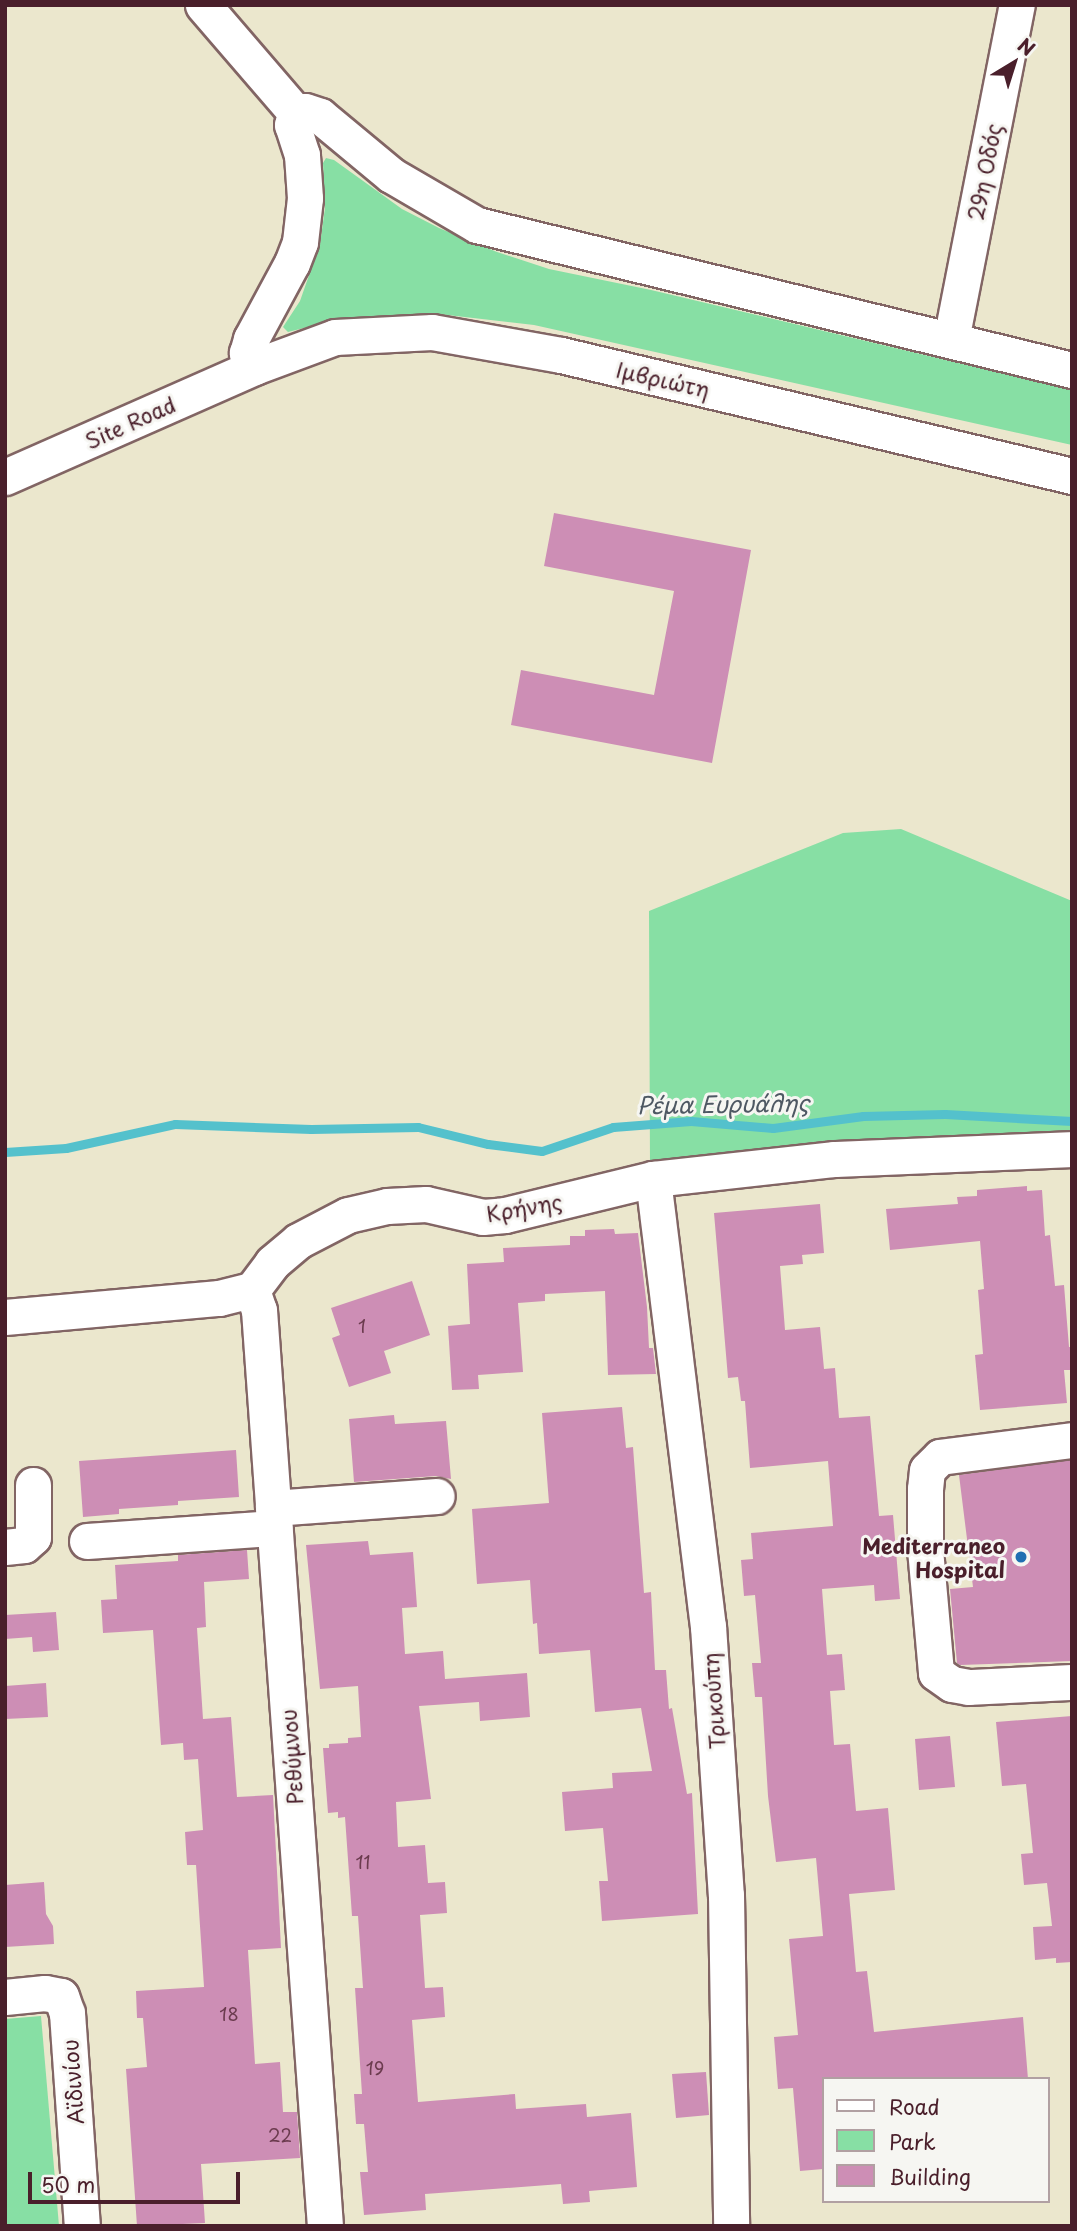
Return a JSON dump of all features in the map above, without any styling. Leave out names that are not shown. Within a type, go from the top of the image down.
[{"type":"street","points":[[203,5],[296,113]]},
{"type":"street","name":"29η Οδός","points":[[951,340],[1017,5]]},
{"type":"street","points":[[296,113],[306,111],[320,116],[391,175],[477,225],[1072,370]]},
{"type":"street","points":[[254,367],[247,353],[251,339],[292,263],[300,242],[305,198],[302,155],[292,125],[296,113]]},
{"type":"street","name":"Ιμβριώτη","points":[[254,367],[335,337],[432,332],[561,355],[1072,476]]},
{"type":"street","name":"Site Road","points":[[5,477],[254,367]]},
{"type":"street","name":"Κρήνης","points":[[252,1290],[272,1263],[298,1241],[348,1215],[387,1206],[426,1204],[483,1217],[505,1215],[653,1179],[835,1159],[1072,1149]]},
{"type":"street","name":"Τρικούπη","points":[[653,1179],[708,1626],[726,1895],[731,2226]]},
{"type":"street","points":[[5,1317],[219,1298],[252,1290]]},
{"type":"street","name":"Ρεθύμνου","points":[[252,1290],[259,1310],[325,2226]]},
{"type":"street","points":[[1072,1440],[940,1457],[928,1470],[925,1489],[925,1549],[936,1673],[952,1684],[969,1687],[1072,1682]]},
{"type":"street","points":[[5,1547],[24,1545],[33,1537],[33,1485]]},
{"type":"street","points":[[87,1541],[437,1496]]},
{"type":"street","name":"Αϊδινίου","points":[[5,1997],[45,1993],[61,1996],[67,2012],[82,2226]]},
{"type":"green space","points":[[326,158],[334,160],[402,209],[439,228],[497,252],[549,269],[651,290],[1072,390],[1072,445],[534,325],[430,313],[332,321],[288,332],[283,327],[300,301],[320,244],[325,208],[323,163]]},
{"type":"green space","points":[[901,829],[1072,901],[1072,1137],[919,1137],[650,1166],[649,911],[843,833]]},
{"type":"green space","points":[[41,2016],[59,2226],[5,2226],[5,2019]]},
{"type":"building","points":[[554,513],[751,550],[712,763],[511,725],[521,670],[654,695],[674,591],[544,566]]},
{"type":"building","points":[[1027,1186],[1027,1191],[1042,1190],[1045,1236],[1050,1235],[1055,1286],[1064,1285],[1069,1347],[1072,1347],[1072,1370],[1064,1370],[1067,1403],[980,1410],[975,1355],[983,1354],[978,1290],[984,1289],[980,1241],[890,1250],[886,1209],[958,1204],[957,1197],[977,1196],[977,1190]]},
{"type":"building","points":[[820,1204],[824,1253],[802,1255],[803,1264],[780,1266],[785,1330],[820,1327],[824,1369],[835,1368],[839,1418],[870,1416],[879,1516],[893,1515],[900,1599],[875,1601],[874,1585],[822,1589],[827,1655],[842,1654],[845,1690],[830,1691],[834,1745],[850,1744],[856,1811],[888,1808],[895,1890],[849,1894],[856,1972],[867,1971],[874,2032],[1023,2017],[1028,2077],[822,2077],[822,2169],[800,2171],[793,2088],[778,2089],[774,2037],[798,2035],[789,1939],[823,1936],[816,1858],[776,1862],[768,1796],[762,1697],[755,1697],[752,1663],[761,1663],[755,1595],[744,1596],[741,1560],[753,1559],[751,1533],[833,1526],[828,1461],[750,1468],[745,1401],[741,1401],[738,1377],[728,1378],[714,1213]]},
{"type":"building","points":[[614,1229],[615,1234],[638,1233],[649,1348],[653,1348],[656,1374],[608,1375],[605,1291],[545,1294],[545,1301],[518,1303],[523,1372],[478,1375],[479,1389],[452,1390],[448,1326],[470,1324],[467,1264],[504,1262],[503,1248],[570,1245],[570,1236],[585,1236],[585,1230]]},
{"type":"building","points":[[412,1281],[430,1335],[384,1351],[391,1373],[349,1387],[332,1338],[340,1335],[331,1308]]},
{"type":"building","points":[[622,1407],[626,1448],[633,1447],[644,1593],[651,1592],[655,1670],[666,1670],[669,1709],[672,1708],[687,1794],[692,1793],[698,1914],[602,1921],[599,1881],[608,1881],[603,1828],[565,1831],[562,1792],[613,1788],[612,1773],[652,1771],[641,1708],[595,1712],[590,1650],[539,1654],[537,1623],[533,1624],[530,1580],[477,1584],[472,1509],[549,1503],[542,1413]]},
{"type":"building","points":[[394,1415],[395,1424],[446,1421],[451,1479],[436,1476],[354,1482],[349,1419]]},
{"type":"building","points":[[236,1450],[239,1497],[178,1501],[178,1505],[119,1509],[119,1514],[83,1517],[79,1461]]},
{"type":"building","name":"Mediterraneo Hospital","points":[[1070,1460],[1072,1661],[960,1665],[957,1663],[950,1589],[973,1587],[959,1475]]},
{"type":"building","points":[[368,1541],[370,1555],[413,1552],[417,1607],[402,1608],[405,1654],[443,1651],[445,1679],[527,1673],[530,1717],[480,1721],[479,1702],[419,1706],[431,1799],[396,1802],[398,1847],[425,1845],[428,1883],[445,1882],[447,1913],[420,1915],[425,1988],[443,1987],[445,2017],[412,2020],[418,2102],[515,2094],[516,2109],[586,2104],[587,2117],[631,2113],[637,2187],[589,2191],[590,2202],[563,2204],[561,2184],[425,2194],[426,2210],[364,2215],[360,2172],[368,2172],[364,2124],[356,2124],[354,2094],[362,2094],[355,1988],[363,1988],[358,1916],[352,1916],[345,1817],[338,1818],[338,1812],[328,1813],[323,1748],[329,1748],[329,1744],[348,1743],[348,1738],[361,1737],[358,1686],[320,1689],[306,1545]]},
{"type":"building","points":[[247,1550],[249,1579],[204,1582],[206,1627],[197,1628],[203,1719],[231,1717],[237,1797],[273,1795],[281,1948],[248,1950],[255,2064],[280,2062],[283,2112],[297,2112],[300,2158],[201,2164],[205,2223],[137,2226],[126,2069],[147,2067],[143,2018],[137,2018],[136,1991],[204,1987],[196,1865],[187,1865],[185,1832],[203,1830],[198,1759],[184,1760],[183,1743],[161,1745],[153,1630],[103,1633],[101,1600],[117,1599],[115,1565],[178,1561],[178,1555]]},
{"type":"building","points":[[56,1612],[59,1650],[33,1652],[32,1637],[5,1639],[5,1615]]},
{"type":"building","points":[[46,1683],[48,1717],[5,1719],[5,1686]]},
{"type":"building","points":[[1072,1716],[1072,1962],[1056,1963],[1056,1958],[1035,1960],[1033,1927],[1052,1926],[1047,1883],[1024,1885],[1021,1854],[1033,1853],[1026,1784],[1002,1786],[996,1722]]},
{"type":"building","points":[[950,1736],[955,1787],[919,1790],[915,1739]]},
{"type":"building","points":[[44,1882],[46,1914],[53,1926],[54,1944],[5,1947],[5,1885]]},
{"type":"building","points":[[706,2072],[709,2115],[676,2118],[672,2074]]},
{"type":"waterway","name":"Ρέμα Ευρυάλης","points":[[5,1152],[66,1148],[175,1124],[311,1129],[418,1127],[488,1144],[542,1151],[613,1127],[691,1121],[773,1128],[863,1116],[945,1114],[1072,1121]]},
{"type":"place","name":"Mediterraneo Hospital","points":[[1021,1557]]}]
